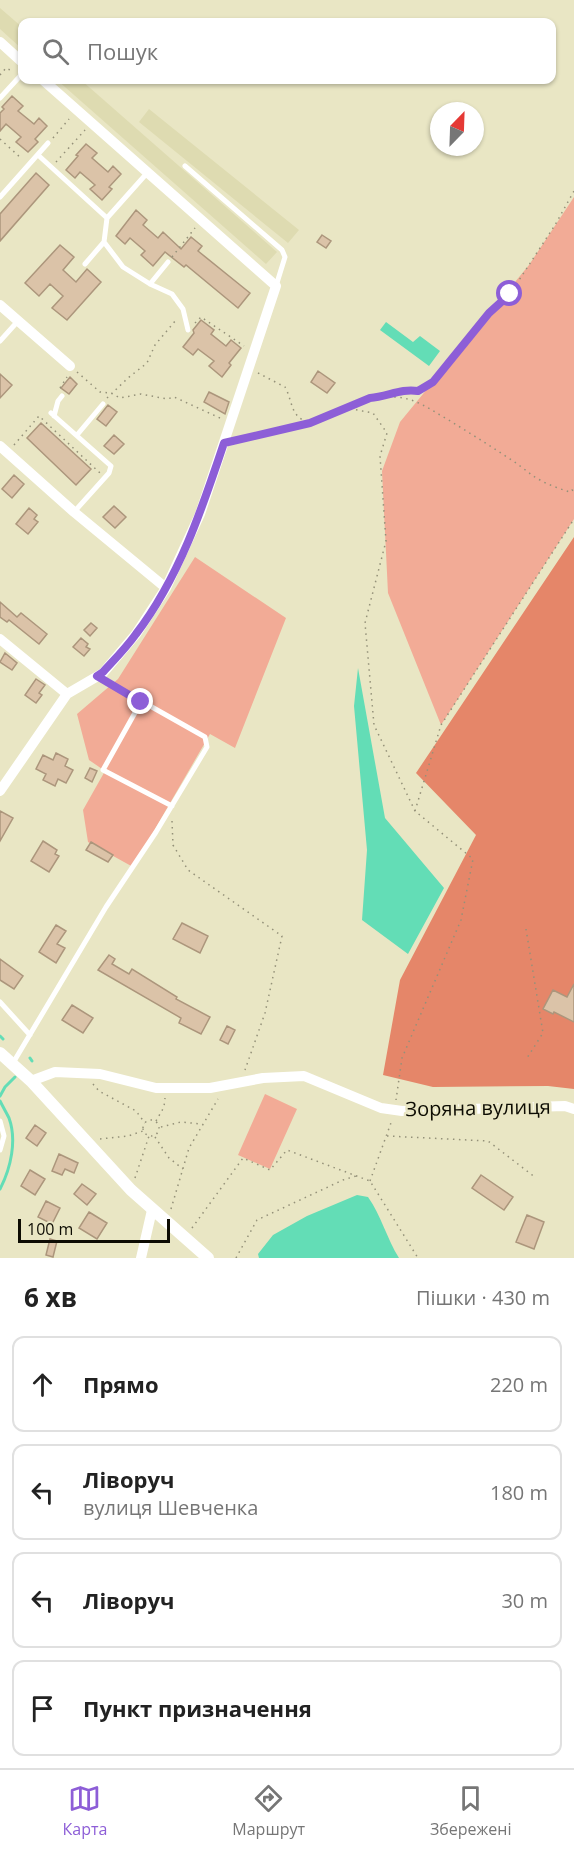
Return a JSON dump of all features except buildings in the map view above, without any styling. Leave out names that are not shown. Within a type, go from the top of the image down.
[{"type":"street","points":[[0,42],[18,58]]},
{"type":"street","points":[[0,791],[68,694],[103,672],[136,634],[166,588],[200,514],[276,286],[48,84]]},
{"type":"street","points":[[0,305],[70,366]]},
{"type":"street","points":[[4,449],[74,512],[166,588]]},
{"type":"street","points":[[0,639],[68,694]]},
{"type":"street","points":[[0,1053],[32,1081],[131,1190],[208,1258]]},
{"type":"street","name":"Зоряна вулиця","points":[[32,1081],[54,1072],[85,1073],[100,1074],[156,1088],[210,1089],[263,1078],[304,1076],[381,1108],[395,1110],[565,1106],[574,1109]]},
{"type":"street","points":[[141,1258],[153,1210]]},
{"type":"lane","points":[[0,98],[18,78]]},
{"type":"lane","points":[[0,197],[48,143]]},
{"type":"lane","points":[[38,155],[107,218]]},
{"type":"lane","points":[[185,166],[282,250],[285,257],[276,286]]},
{"type":"lane","points":[[85,264],[104,243],[107,218],[148,172]]},
{"type":"lane","points":[[104,243],[123,267],[150,284],[172,294],[183,309],[188,330]]},
{"type":"lane","points":[[150,284],[168,262]]},
{"type":"lane","points":[[0,341],[18,321]]},
{"type":"lane","points":[[60,398],[53,415],[111,466],[105,477],[74,512]]},
{"type":"lane","points":[[77,435],[103,404]]},
{"type":"lane","points":[[13,1063],[106,907],[172,806],[207,747],[205,737],[97,676]]},
{"type":"lane","points":[[141,702],[103,770],[172,806]]},
{"type":"lane","points":[[0,1002],[30,1035]]},
{"type":"lane","points":[[0,1120],[4,1136],[0,1150]]},
{"type":"path","points":[[0,75],[6,68],[18,72]]},
{"type":"path","points":[[48,143],[77,110]]},
{"type":"path","points":[[51,167],[91,122]]},
{"type":"path","points":[[0,139],[29,165]]},
{"type":"path","points":[[380,398],[408,389],[418,391],[433,382],[489,313],[510,294],[555,225],[574,191]]},
{"type":"path","points":[[168,262],[201,219]]},
{"type":"path","points":[[103,404],[111,393],[147,363],[155,345],[183,309]]},
{"type":"path","points":[[188,330],[201,317],[233,337],[254,354]]},
{"type":"path","points":[[70,366],[100,392],[111,393],[120,398],[141,394],[167,399],[174,397],[231,423]]},
{"type":"path","points":[[60,398],[60,386],[71,372],[70,366]]},
{"type":"path","points":[[249,368],[285,387],[296,414],[302,421],[310,423]]},
{"type":"path","points":[[224,443],[310,423],[370,398],[397,397],[429,407],[524,468],[534,477],[552,486],[570,492],[574,491]]},
{"type":"path","points":[[347,408],[373,413],[387,433],[380,456],[386,541],[365,623],[374,725],[415,811],[473,859],[461,920],[402,1058],[395,1110],[369,1181]]},
{"type":"path","points":[[4,449],[39,416],[105,477]]},
{"type":"path","points":[[415,811],[441,724],[574,519]]},
{"type":"path","points":[[172,806],[173,844],[188,870],[282,936],[265,1013],[241,1082]]},
{"type":"path","points":[[526,928],[543,1033],[527,1058]]},
{"type":"path","points":[[85,1073],[99,1091],[131,1108],[145,1123]]},
{"type":"path","points":[[166,1222],[189,1148],[227,1085]]},
{"type":"path","points":[[155,1121],[164,1107],[167,1088]]},
{"type":"path","points":[[143,1131],[145,1123],[155,1121]]},
{"type":"path","points":[[143,1131],[149,1136],[158,1133],[159,1128],[155,1121]]},
{"type":"path","points":[[159,1128],[181,1122],[202,1125]]},
{"type":"path","points":[[94,1140],[128,1136],[143,1131]]},
{"type":"path","points":[[131,1190],[149,1136]]},
{"type":"path","points":[[154,1136],[169,1158],[184,1170]]},
{"type":"path","points":[[386,1136],[488,1141],[536,1178]]},
{"type":"path","points":[[185,1238],[243,1158],[270,1170],[287,1150],[369,1181],[418,1258]]},
{"type":"path","points":[[236,1258],[257,1220],[343,1180],[357,1176]]},
{"type":"shaded area","points":[[0,8],[18,24],[18,45],[0,29]]},
{"type":"shaded area","points":[[62,84],[86,84],[277,252],[266,264]]},
{"type":"shaded area","points":[[149,109],[299,230],[288,243],[139,122]]},
{"type":"shaded area","points":[[574,197],[574,519],[441,725],[388,593],[382,471],[400,422],[529,265]]},
{"type":"shaded area","points":[[386,322],[413,342],[420,336],[440,351],[429,366],[380,330]]},
{"type":"shaded area","points":[[574,537],[574,1089],[548,1086],[433,1087],[383,1075],[400,980],[476,835],[416,773]]},
{"type":"shaded area","points":[[195,557],[286,618],[235,748],[210,734],[133,867],[88,842],[83,810],[105,771],[89,760],[77,714],[118,679]]},
{"type":"shaded area","points":[[358,668],[385,818],[444,888],[408,954],[362,920],[367,850],[354,706]]},
{"type":"shaded area","points":[[265,1094],[297,1109],[270,1169],[238,1155]]},
{"type":"shaded area","points":[[357,1195],[368,1197],[399,1258],[259,1258],[258,1254],[273,1235],[307,1216]]},
{"type":"waterway","points":[[0,1036],[3,1039]]},
{"type":"waterway","points":[[0,1096],[15,1077]]},
{"type":"waterway","points":[[0,1101],[9,1118],[13,1135],[10,1163],[0,1189]]},
{"type":"route","points":[[141,702],[97,676],[136,634],[166,588],[200,514],[224,443],[310,423],[370,398],[380,398],[408,389],[418,391],[433,382],[489,313],[510,294]]}]
